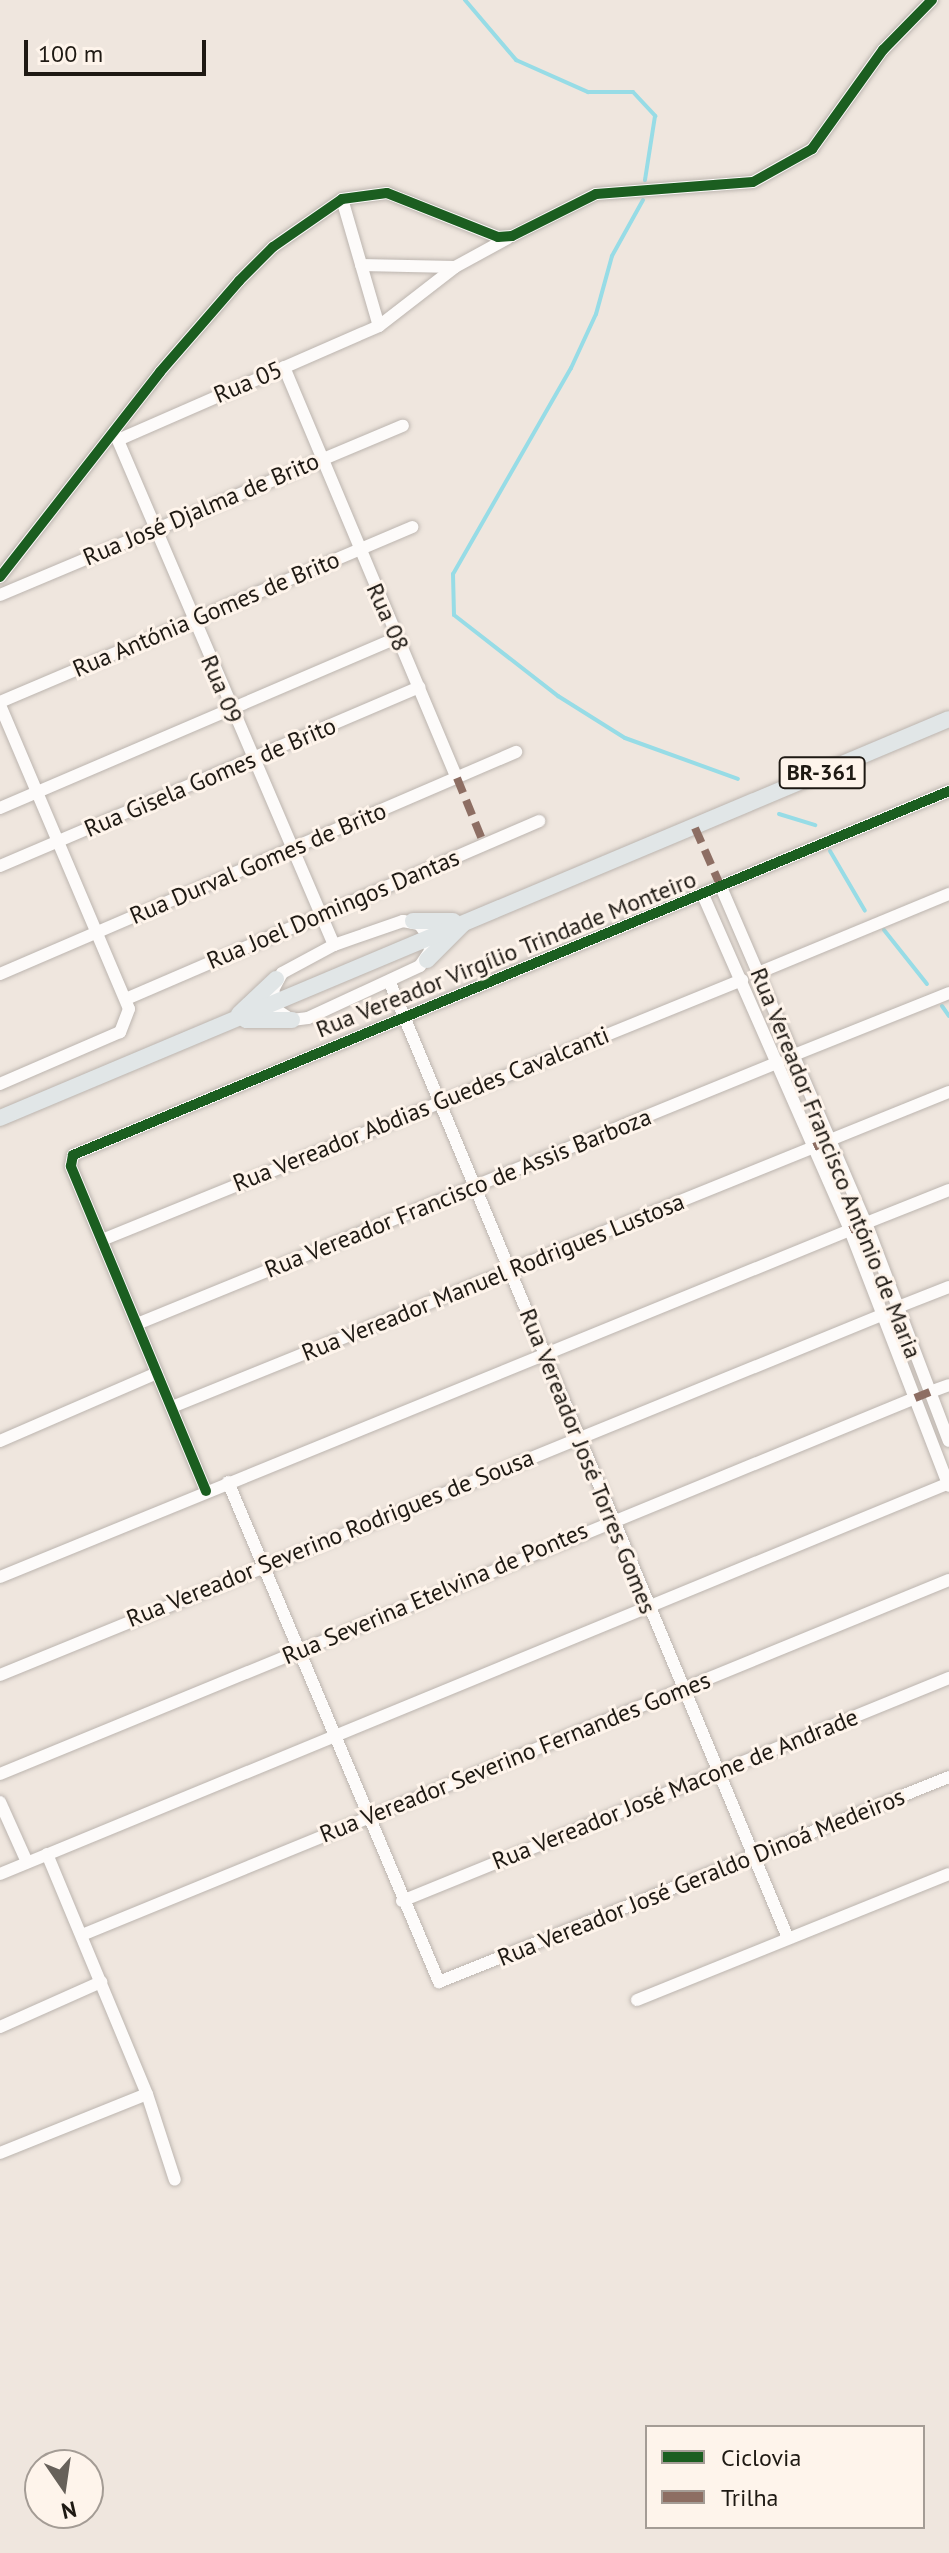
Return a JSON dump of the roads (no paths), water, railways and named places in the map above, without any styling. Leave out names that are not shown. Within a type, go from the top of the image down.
[{"type":"main road","name":"BR-361","points":[[0,1118],[949,719]]},
{"type":"main road","points":[[413,921],[465,920]]},
{"type":"main road","points":[[427,960],[465,920]]},
{"type":"main road","points":[[234,1021],[276,979]]},
{"type":"main road","points":[[234,1021],[292,1020]]},
{"type":"street","name":"Rua 05","points":[[116,436],[379,326],[455,267],[596,194],[734,187],[788,164],[812,149],[883,50],[932,0]]},
{"type":"street","points":[[0,577],[239,281],[273,247],[342,199],[387,193],[421,202],[483,233],[512,236]]},
{"type":"street","points":[[342,199],[379,326]]},
{"type":"street","points":[[361,265],[455,267]]},
{"type":"street","name":"Rua 08","points":[[284,367],[358,549],[457,778]]},
{"type":"street","name":"Rua José Djalma de Brito","points":[[0,595],[403,426]]},
{"type":"street","name":"Rua 09","points":[[116,436],[230,711],[254,759],[334,945]]},
{"type":"street","name":"Rua Antónia Gomes de Brito","points":[[0,703],[412,527]]},
{"type":"street","points":[[0,808],[397,638]]},
{"type":"street","name":"Rua Gisela Gomes de Brito","points":[[0,866],[419,687]]},
{"type":"street","points":[[0,703],[126,999],[129,1018],[120,1032],[0,1084]]},
{"type":"street","name":"Rua Durval Gomes de Brito","points":[[0,974],[516,752]]},
{"type":"street","name":"Rua Vereador Virgílio Trindade Monteiro","points":[[102,1240],[71,1166],[78,1151],[949,791]]},
{"type":"street","name":"Rua Joel Domingos Dantas","points":[[126,999],[539,821]]},
{"type":"street","name":"Rua Vereador Francisco António de Maria","points":[[721,887],[866,1223],[949,1441]]},
{"type":"street","points":[[758,973],[949,894]]},
{"type":"street","points":[[0,1874],[647,1605],[949,1484],[850,1230],[779,1062],[703,895]]},
{"type":"street","points":[[413,921],[428,936],[427,960],[390,983],[292,1020],[274,1004],[276,979],[334,945],[393,922],[413,921]]},
{"type":"street","name":"Rua Vereador Abdias Guedes Cavalcanti","points":[[102,1240],[440,1100],[742,980]]},
{"type":"street","name":"Rua Vereador José Torres Gomes","points":[[390,983],[788,1938]]},
{"type":"street","points":[[794,1055],[949,993]]},
{"type":"street","name":"Rua Vereador Francisco de Assis Barboza","points":[[137,1324],[779,1062]]},
{"type":"street","points":[[830,1140],[949,1092]]},
{"type":"street","name":"Rua Vereador Manuel Rodrigues Lustosa","points":[[172,1407],[814,1147]]},
{"type":"street","points":[[866,1223],[949,1190]]},
{"type":"street","points":[[0,1577],[543,1352],[850,1230]]},
{"type":"street","points":[[102,1240],[206,1491]]},
{"type":"street","points":[[898,1307],[949,1287]]},
{"type":"street","name":"Rua Vereador Severino Rodrigues de Sousa","points":[[0,1675],[884,1314]]},
{"type":"street","points":[[0,1441],[157,1373]]},
{"type":"street","points":[[930,1392],[949,1385]]},
{"type":"street","name":"Rua Severina Etelvina de Pontes","points":[[0,1774],[613,1519],[915,1398]]},
{"type":"street","points":[[228,1482],[402,1901]]},
{"type":"street","name":"Rua Vereador Severino Fernandes Gomes","points":[[82,1935],[949,1580]]},
{"type":"street","name":"Rua Vereador José Macone de Andrade","points":[[402,1901],[949,1678]]},
{"type":"street","name":"Rua Vereador José Geraldo Dinoá Medeiros","points":[[402,1901],[436,1981],[452,1979],[949,1777]]},
{"type":"street","points":[[0,1802],[27,1862]]},
{"type":"street","points":[[47,1854],[147,2094],[175,2180]]},
{"type":"street","points":[[637,2000],[949,1874]]},
{"type":"street","points":[[0,2027],[101,1982]]},
{"type":"street","points":[[0,2153],[147,2094]]},
{"type":"waterway","points":[[465,0],[516,60],[588,92],[633,92],[655,116],[645,180]]},
{"type":"waterway","points":[[643,200],[612,256],[596,314],[571,368],[453,574],[454,615],[558,696],[625,738],[738,779]]},
{"type":"waterway","points":[[779,814],[815,825]]},
{"type":"waterway","points":[[830,851],[865,911]]},
{"type":"waterway","points":[[884,930],[927,984]]},
{"type":"waterway","points":[[942,1006],[949,1016]]}]
